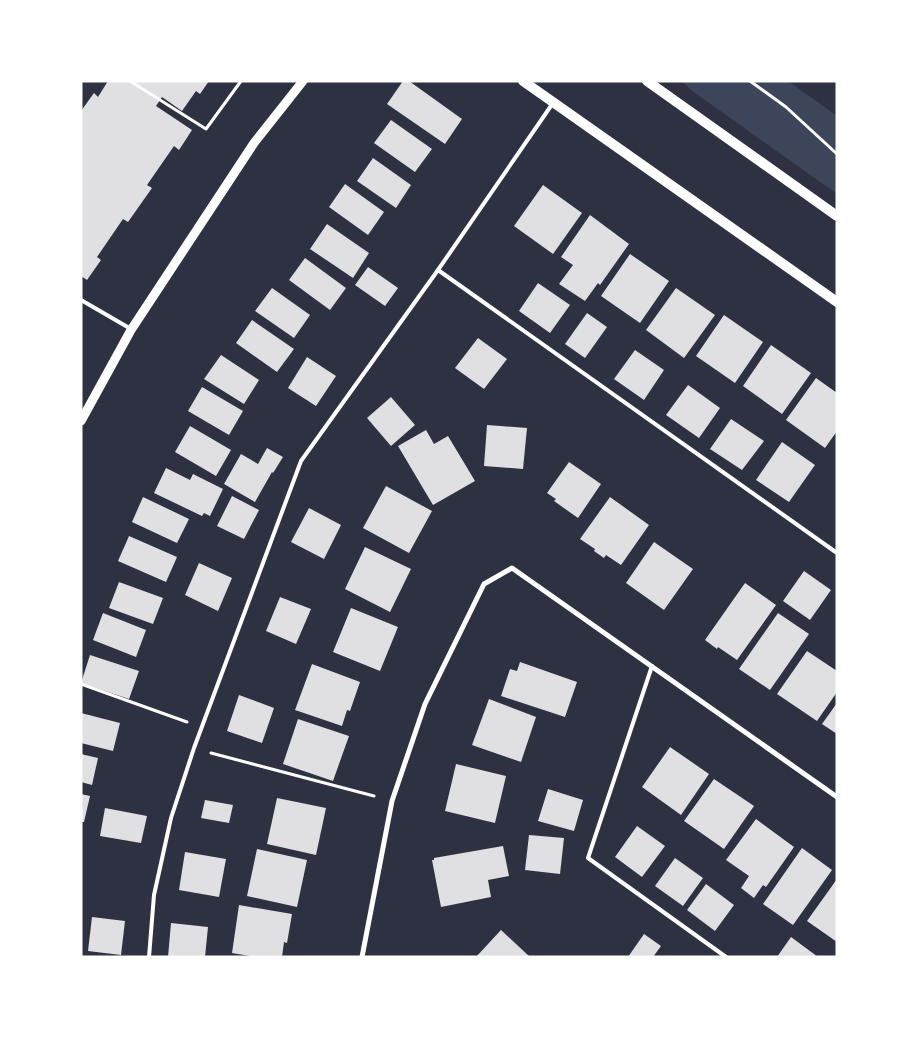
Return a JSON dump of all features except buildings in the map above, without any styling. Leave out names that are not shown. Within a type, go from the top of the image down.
[{"type":"main road","points":[[523,81],[837,302]]},
{"type":"main road","points":[[647,81],[837,216]]},
{"type":"street","points":[[81,422],[131,330],[254,143],[303,81]]},
{"type":"street","points":[[362,957],[392,801],[425,704],[484,584],[512,568],[837,797]]},
{"type":"lane","points":[[149,957],[154,895],[171,818],[194,748],[301,461],[438,270],[554,103]]},
{"type":"lane","points":[[438,270],[837,554]]},
{"type":"lane","points":[[81,300],[131,330]]},
{"type":"lane","points":[[652,666],[588,858],[726,957]]},
{"type":"path","points":[[130,81],[206,129],[241,81]]},
{"type":"path","points":[[750,81],[786,107],[837,154]]},
{"type":"path","points":[[81,684],[202,727]]},
{"type":"path","points":[[194,748],[392,801]]},
{"type":"shaded area","points":[[681,81],[788,81],[837,116],[837,194],[695,93]]}]
